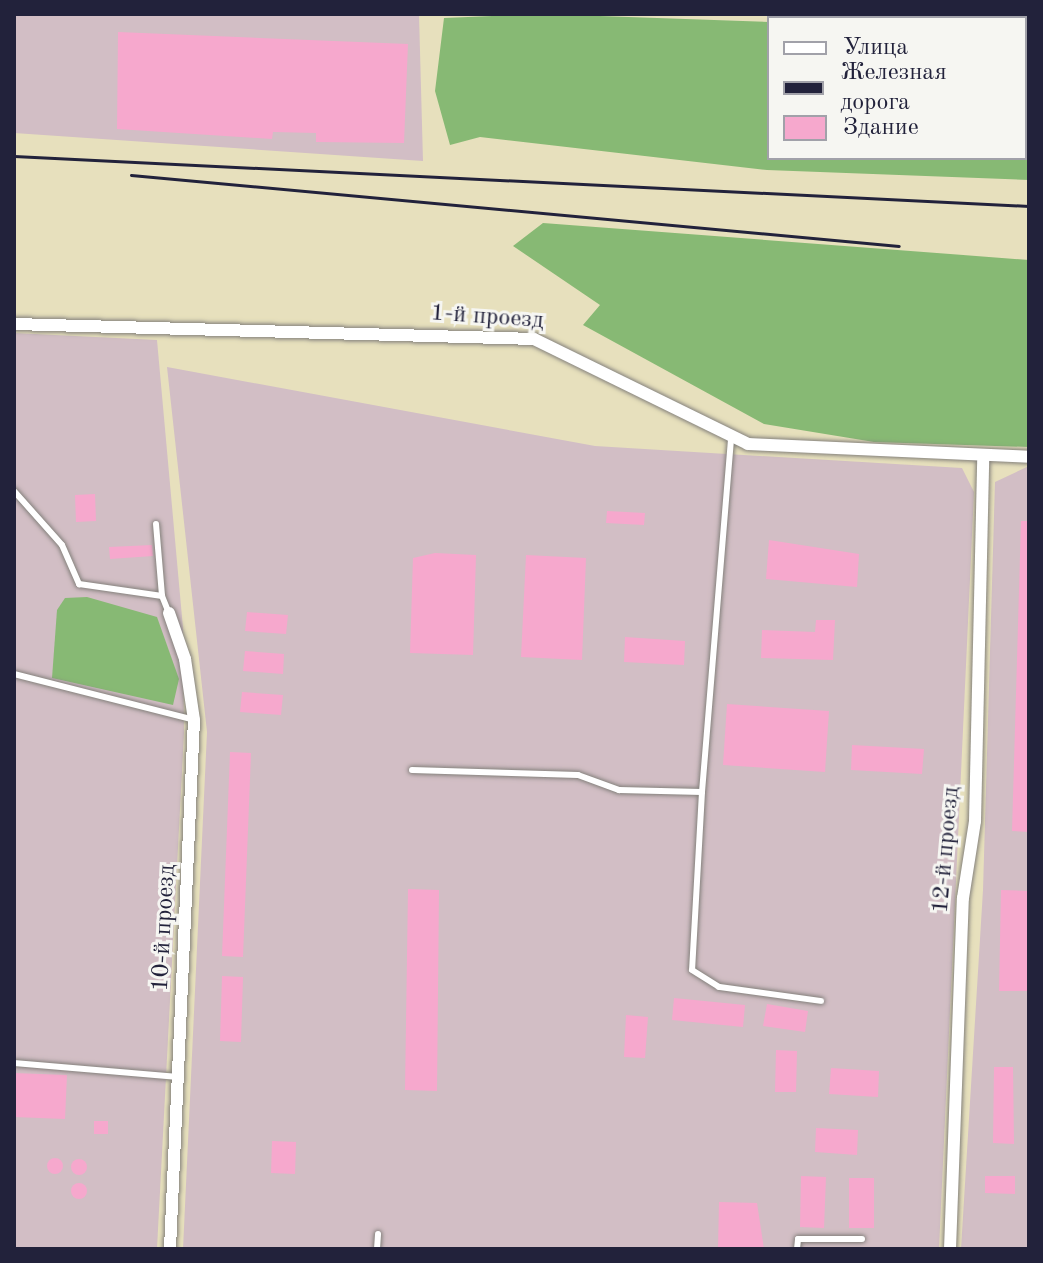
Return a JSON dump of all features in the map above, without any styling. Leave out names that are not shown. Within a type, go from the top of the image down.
[{"type":"street","name":"1-й проезд","points":[[14,324],[534,339],[567,350],[731,439],[771,447],[1029,457]]},
{"type":"street","name":"12-й проезд","points":[[950,1249],[963,898],[975,821],[983,455]]},
{"type":"street","name":"10-й проезд","points":[[169,613],[185,659],[194,720],[170,1249]]},
{"type":"lane","points":[[731,439],[702,792],[692,970],[719,987],[821,1001]]},
{"type":"lane","points":[[14,491],[57,538],[79,584],[162,596]]},
{"type":"lane","points":[[156,524],[162,596],[169,613]]},
{"type":"lane","points":[[14,674],[194,720]]},
{"type":"lane","points":[[412,770],[578,775],[619,790],[702,792]]},
{"type":"lane","points":[[14,1063],[179,1077]]},
{"type":"lane","points":[[377,1249],[378,1234]]},
{"type":"lane","points":[[797,1249],[798,1239],[862,1239]]},
{"type":"shaded area","points":[[14,14],[419,14],[423,161],[14,133]]},
{"type":"shaded area","points":[[14,333],[157,340],[183,628],[184,733],[157,1249],[14,1249]]},
{"type":"shaded area","points":[[167,367],[595,446],[962,468],[974,492],[939,1249],[183,1249],[207,732]]},
{"type":"shaded area","points":[[1029,466],[1029,1249],[961,1249],[983,890],[995,482]]},
{"type":"green space","points":[[543,14],[767,22],[767,160],[1027,160],[1029,16],[1029,180],[767,170],[480,137],[450,145],[435,91],[444,18]]},
{"type":"green space","points":[[543,223],[1029,260],[1029,447],[874,442],[764,424],[583,325],[600,305],[513,246]]},
{"type":"green space","points":[[87,597],[157,617],[179,679],[173,705],[52,678],[57,610],[65,598]]},
{"type":"building","points":[[118,32],[408,44],[404,143],[316,142],[316,133],[273,132],[272,139],[117,129]]},
{"type":"building","points":[[95,494],[96,521],[76,522],[75,495]]},
{"type":"building","points":[[607,511],[645,513],[644,525],[606,523]]},
{"type":"building","points":[[1021,521],[1029,521],[1029,832],[1012,831]]},
{"type":"building","points":[[769,540],[859,554],[857,587],[766,579]]},
{"type":"building","points":[[152,545],[153,556],[110,559],[109,547]]},
{"type":"building","points":[[435,553],[476,555],[473,655],[410,653],[413,558]]},
{"type":"building","points":[[526,555],[586,558],[582,660],[521,657]]},
{"type":"building","points":[[247,612],[288,615],[286,634],[245,631]]},
{"type":"building","points":[[816,620],[835,620],[833,660],[761,658],[762,630],[815,632]]},
{"type":"building","points":[[625,637],[685,641],[684,665],[624,662]]},
{"type":"building","points":[[245,651],[284,654],[283,674],[243,671]]},
{"type":"building","points":[[242,692],[283,695],[281,715],[240,712]]},
{"type":"building","points":[[727,704],[829,711],[825,772],[723,765]]},
{"type":"building","points":[[852,745],[924,749],[922,774],[851,770]]},
{"type":"building","points":[[230,752],[251,753],[243,957],[222,956]]},
{"type":"building","points":[[408,889],[439,890],[437,1091],[405,1090]]},
{"type":"building","points":[[1001,890],[1029,891],[1027,991],[999,991]]},
{"type":"building","points":[[222,976],[243,977],[241,1042],[220,1041]]},
{"type":"building","points":[[674,998],[745,1005],[743,1027],[672,1020]]},
{"type":"building","points":[[767,1004],[808,1011],[805,1032],[763,1026]]},
{"type":"building","points":[[626,1015],[648,1017],[645,1058],[624,1057]]},
{"type":"building","points":[[776,1050],[797,1051],[796,1092],[775,1092]]},
{"type":"building","points":[[994,1067],[1013,1067],[1014,1144],[993,1143]]},
{"type":"building","points":[[831,1068],[879,1071],[878,1097],[829,1094]]},
{"type":"building","points":[[14,1073],[67,1075],[65,1119],[14,1117]]},
{"type":"building","points":[[94,1121],[108,1121],[108,1134],[94,1134]]},
{"type":"building","points":[[816,1128],[858,1130],[857,1155],[815,1152]]},
{"type":"building","points":[[272,1141],[296,1142],[295,1174],[271,1173]]},
{"type":"building","points":[[55,1158],[61,1160],[61,1172],[55,1174],[49,1172],[47,1166],[49,1160]]},
{"type":"building","points":[[76,1159],[82,1159],[87,1167],[85,1173],[76,1175],[71,1170],[71,1164]]},
{"type":"building","points":[[801,1176],[826,1177],[824,1228],[800,1227]]},
{"type":"building","points":[[985,1176],[1015,1176],[1015,1194],[985,1193]]},
{"type":"building","points":[[849,1178],[874,1178],[874,1228],[849,1228]]},
{"type":"building","points":[[79,1183],[85,1185],[85,1197],[79,1199],[73,1197],[71,1191],[73,1185]]},
{"type":"building","points":[[719,1202],[757,1203],[764,1249],[718,1249]]},
{"type":"railway","points":[[14,156],[1029,206]]},
{"type":"railway","points":[[131,175],[899,246]]}]
